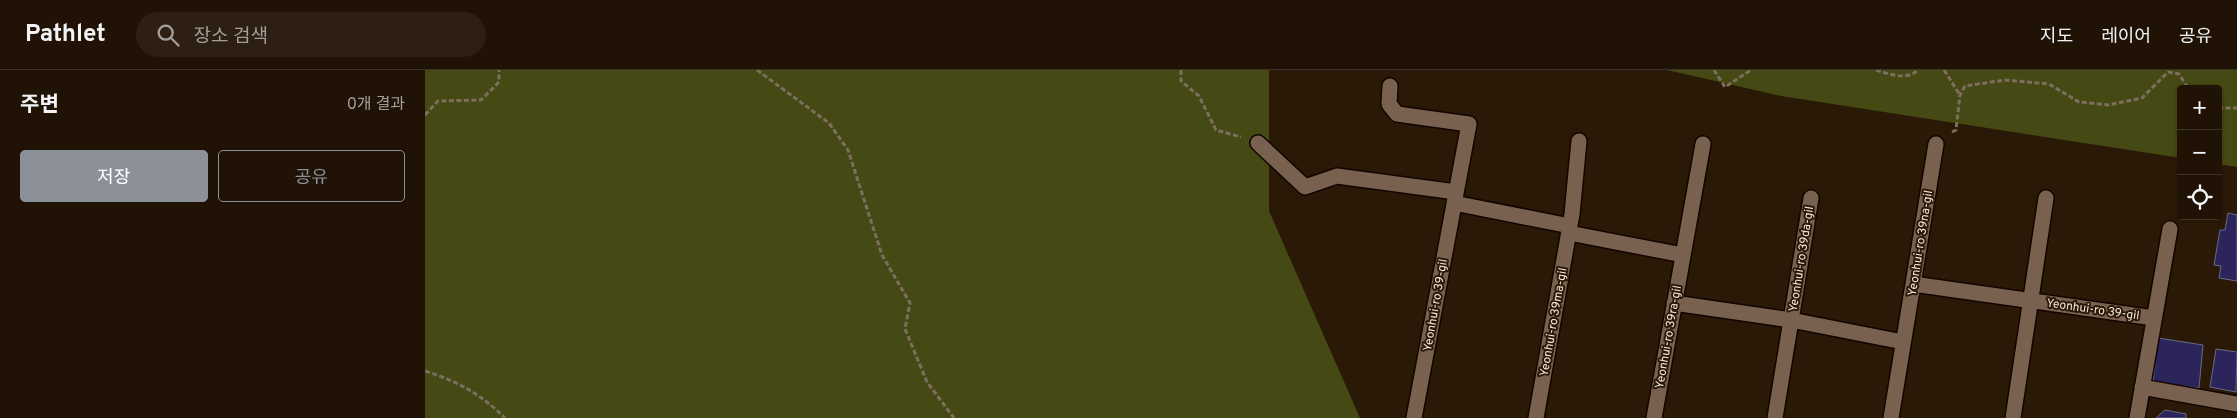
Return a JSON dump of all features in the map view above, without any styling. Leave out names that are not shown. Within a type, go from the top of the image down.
[{"type":"street","name":"Yeonhui-ro 39-gil","points":[[1390,86],[1389,104],[1397,114],[1469,124],[1415,418]]},
{"type":"street","name":"Yeonhui-ro 39ma-gil","points":[[1536,418],[1570,230],[1579,141]]},
{"type":"street","points":[[1258,143],[1305,187],[1337,176],[1455,198],[1570,230],[1683,255]]},
{"type":"street","name":"Yeonhui-ro 39ra-gil","points":[[1654,418],[1703,144]]},
{"type":"street","name":"Yeonhui-ro 39na-gil","points":[[1891,418],[1936,144]]},
{"type":"street","name":"Yeonhui-ro 39da-gil","points":[[1775,418],[1811,198]]},
{"type":"street","points":[[2013,418],[2047,198]]},
{"type":"street","name":"Yeonhui-ro 39-gil","points":[[2137,418],[2170,229]]},
{"type":"street","name":"Yeonhui-ro 39-gil","points":[[1913,284],[2154,318]]},
{"type":"street","name":"Yeonhui-ro 39da-gil","points":[[1674,303],[1791,320]]},
{"type":"street","points":[[1791,320],[1903,342]]},
{"type":"street","points":[[2142,388],[2237,404]]},
{"type":"path","points":[[425,115],[438,101],[481,100],[499,82],[499,70]]},
{"type":"path","points":[[757,70],[829,122],[847,150],[882,255],[910,304],[905,329],[927,382],[954,418]]},
{"type":"path","points":[[1181,70],[1181,81],[1199,96],[1216,130],[1258,143]]},
{"type":"path","points":[[1714,70],[1725,87],[1751,70]]},
{"type":"path","points":[[1876,70],[1897,76],[1914,74],[1918,70]]},
{"type":"path","points":[[1944,70],[1960,95]]},
{"type":"path","points":[[2179,74],[2183,70]]},
{"type":"path","points":[[1936,144],[1956,130],[1960,95],[1965,86],[2005,80],[2049,84],[2079,102],[2108,104],[2142,98],[2168,72],[2179,74],[2186,85]]},
{"type":"path","points":[[2222,108],[2237,108]]},
{"type":"path","points":[[425,371],[448,379],[484,398],[505,418]]},
{"type":"green space","points":[[425,70],[1269,70],[1269,211],[1360,418],[425,418]]},
{"type":"green space","points":[[1667,70],[2237,70],[2237,167],[2222,165],[2222,85],[2177,85],[2177,157],[1781,96]]},
{"type":"building","points":[[2228,213],[2237,215],[2237,281],[2219,278],[2221,266],[2214,265],[2220,230],[2225,230]]},
{"type":"building","points":[[2158,338],[2203,345],[2199,388],[2153,382]]},
{"type":"building","points":[[2216,349],[2237,352],[2236,392],[2210,387]]},
{"type":"building","points":[[2165,410],[2186,414],[2186,418],[2156,418]]}]
